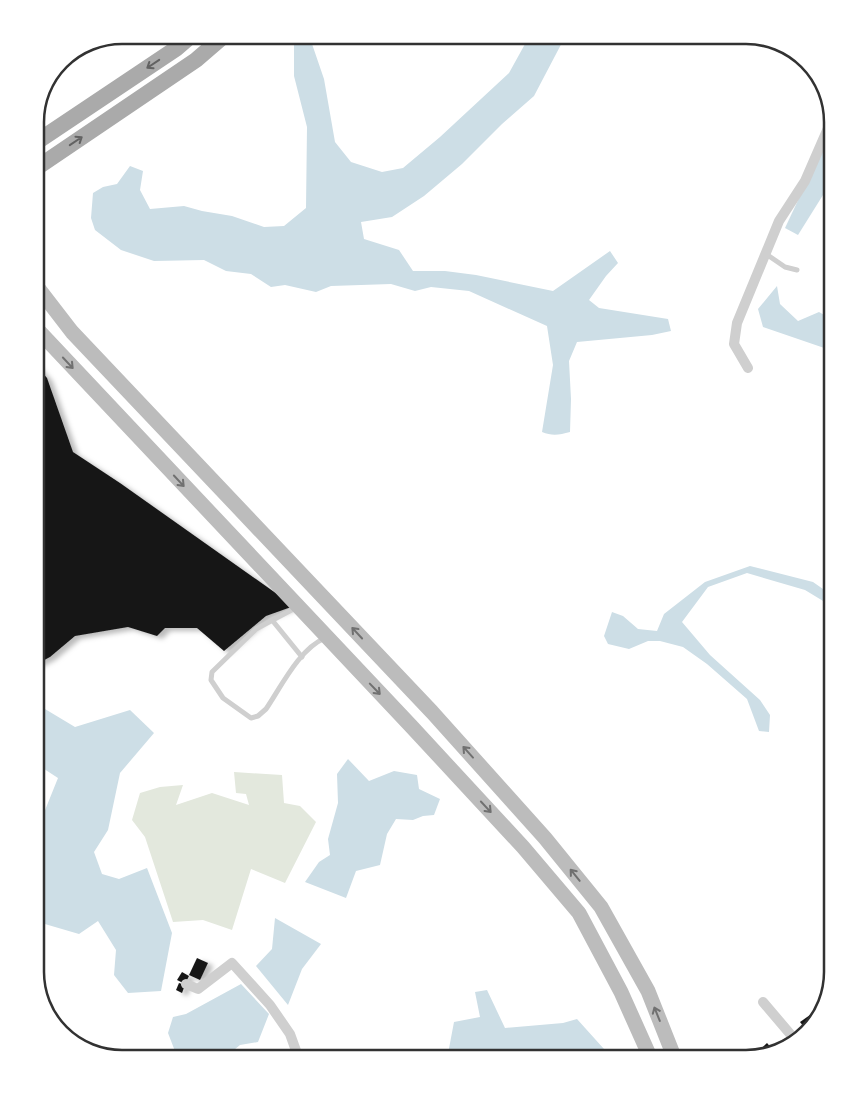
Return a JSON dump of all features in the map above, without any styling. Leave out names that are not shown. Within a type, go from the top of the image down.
[{"type":"main road","points":[[44,137],[182,44]]},
{"type":"main road","points":[[44,163],[196,60],[215,44]]},
{"type":"main road","points":[[44,296],[72,332],[432,712],[546,838],[600,907],[648,991],[671,1050]]},
{"type":"main road","points":[[44,337],[410,726],[523,848],[579,913],[621,992],[647,1050]]},
{"type":"main road","points":[[410,726],[432,712]]},
{"type":"street","points":[[748,368],[734,344],[737,323],[779,221],[805,181],[824,137]]},
{"type":"street","points":[[186,984],[198,989],[232,963],[270,1005],[290,1034],[295,1050]]},
{"type":"street","points":[[763,1002],[792,1036]]},
{"type":"lane","points":[[765,254],[797,270]]},
{"type":"lane","points":[[297,606],[256,629],[212,672],[211,680],[223,698],[251,718],[258,716],[266,709],[302,657],[316,642],[326,637]]},
{"type":"lane","points":[[272,620],[302,657]]},
{"type":"shaded area","points":[[294,44],[312,44],[324,79],[335,142],[351,162],[382,172],[403,168],[440,137],[509,73],[525,44],[561,44],[534,96],[502,124],[462,164],[424,196],[392,217],[361,222],[364,239],[399,250],[413,271],[445,271],[476,275],[553,291],[610,251],[618,263],[589,300],[599,308],[668,319],[671,331],[652,335],[577,342],[569,361],[570,432],[556,435],[549,434],[542,432],[553,365],[547,326],[469,291],[431,287],[415,291],[391,284],[331,286],[316,292],[285,285],[271,287],[251,274],[226,271],[204,260],[154,261],[121,250],[95,230],[91,218],[93,193],[103,187],[117,184],[130,166],[143,171],[140,190],[150,209],[184,206],[232,216],[264,227],[284,226],[306,208],[307,127],[294,76]]},
{"type":"shaded area","points":[[824,145],[824,193],[798,235],[785,228]]},
{"type":"shaded area","points":[[777,286],[780,304],[798,321],[819,312],[824,315],[824,348],[763,327],[758,309]]},
{"type":"shaded area","points":[[750,566],[813,582],[824,590],[824,602],[805,590],[747,573],[708,587],[682,622],[710,655],[760,700],[770,715],[769,732],[759,731],[747,699],[707,664],[683,647],[660,641],[648,641],[629,649],[608,644],[604,636],[612,612],[623,616],[638,629],[657,631],[664,614],[705,582]]},
{"type":"shaded area","points":[[44,708],[75,727],[130,710],[154,733],[120,773],[108,830],[94,852],[102,874],[119,879],[147,868],[172,933],[161,991],[128,993],[114,975],[116,950],[98,921],[79,934],[44,924],[44,813],[58,778],[44,769]]},
{"type":"shaded area","points":[[348,759],[369,781],[394,771],[417,775],[419,789],[440,799],[434,815],[423,816],[413,820],[396,819],[387,834],[380,865],[356,871],[346,898],[305,882],[319,862],[330,855],[328,839],[338,803],[337,774]]},
{"type":"shaded area","points":[[234,772],[282,775],[284,803],[300,806],[316,822],[285,883],[251,869],[232,930],[203,920],[173,922],[145,837],[132,820],[140,793],[160,787],[183,785],[176,805],[212,793],[249,805],[246,794],[236,793]]},
{"type":"shaded area","points":[[275,918],[321,944],[302,969],[288,1005],[256,966],[272,949]]},
{"type":"shaded area","points":[[241,984],[269,1014],[258,1042],[240,1045],[234,1050],[175,1050],[168,1033],[173,1017],[186,1014]]},
{"type":"shaded area","points":[[487,990],[505,1028],[563,1023],[577,1019],[605,1050],[449,1050],[454,1022],[480,1017],[475,992]]},
{"type":"building","points":[[44,374],[47,378],[73,452],[294,606],[266,616],[224,651],[197,628],[165,628],[157,636],[128,627],[75,636],[44,660]]},
{"type":"building","points":[[197,958],[208,963],[200,980],[189,975]]},
{"type":"building","points":[[182,972],[189,976],[185,984],[177,980]]},
{"type":"building","points":[[179,983],[185,985],[182,993],[176,990]]},
{"type":"building","points":[[810,1015],[811,1016],[803,1026],[800,1022]]},
{"type":"building","points":[[767,1043],[770,1046],[761,1049]]}]
